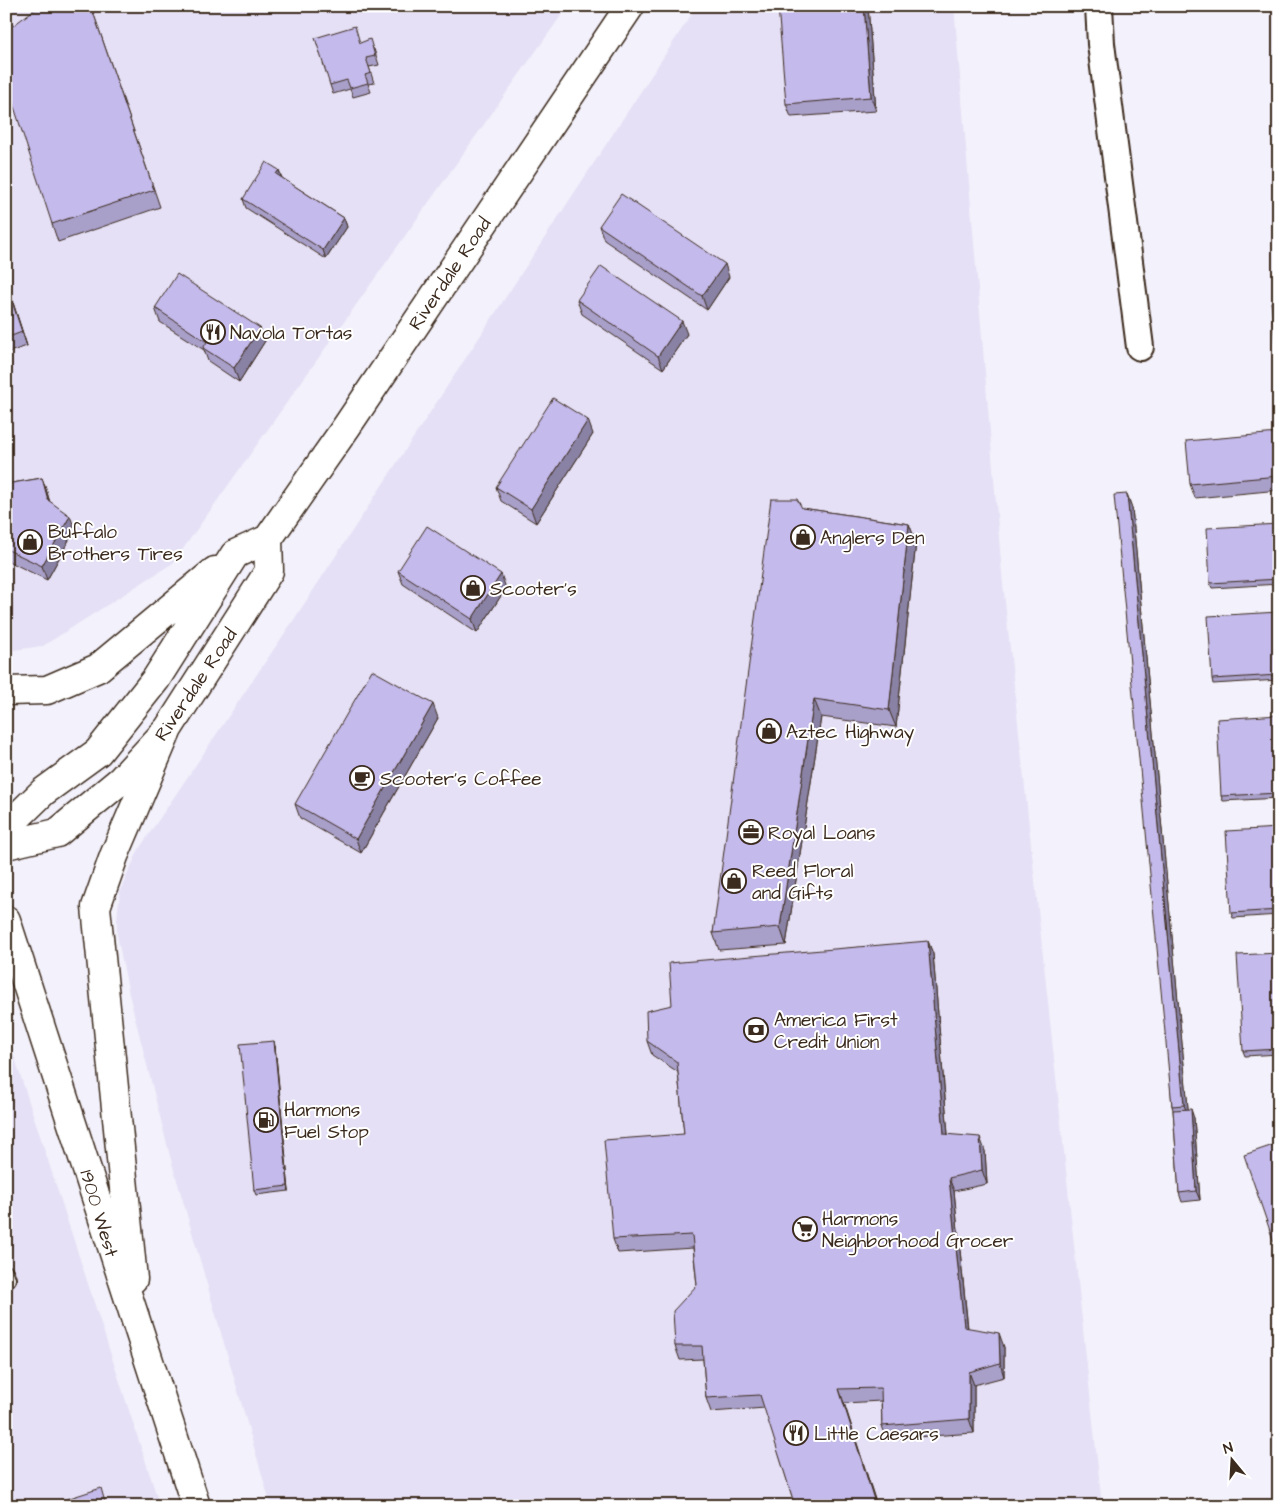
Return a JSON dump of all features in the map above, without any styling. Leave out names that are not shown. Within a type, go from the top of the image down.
[{"type":"main road","name":"Riverdale Road","points":[[6,845],[57,833],[121,780],[168,729],[269,572],[268,539],[347,426],[630,6]]},
{"type":"main road","points":[[6,690],[47,690],[98,668],[235,554],[268,539]]},
{"type":"main road","name":"Riverdale Road","points":[[6,828],[43,792],[98,752],[156,679],[235,554]]},
{"type":"main road","points":[[138,1327],[96,908],[114,856],[168,729]]},
{"type":"main road","name":"1900 West","points":[[6,920],[196,1506]]},
{"type":"street","points":[[1099,6],[1101,44],[1140,347]]},
{"type":"shaded area","points":[[6,6],[568,6],[173,563],[43,646],[6,651]]},
{"type":"shaded area","points":[[697,6],[954,6],[1002,574],[1102,1506],[271,1506],[170,1156],[129,994],[117,935],[120,891],[139,849],[295,618]]},
{"type":"shaded area","points":[[6,1031],[160,1506],[6,1506]]},
{"type":"building","points":[[39,6],[91,6],[154,190],[52,224],[6,82],[6,31]]},
{"type":"building","points":[[778,6],[864,6],[871,97],[786,104]]},
{"type":"building","points":[[355,26],[360,43],[370,39],[375,56],[366,58],[371,73],[365,75],[368,83],[350,88],[347,80],[330,85],[315,38]]},
{"type":"building","points":[[266,162],[279,170],[276,174],[344,218],[323,250],[243,199]]},
{"type":"building","points":[[621,194],[725,264],[702,296],[599,226]]},
{"type":"building","points":[[601,266],[682,321],[658,356],[577,300]]},
{"type":"building","name":"Navola Tortas","points":[[177,274],[260,328],[234,368],[203,348],[207,342],[155,308]]},
{"type":"building","points":[[6,283],[22,332],[6,338]]},
{"type":"building","points":[[1279,301],[1279,376],[1271,302]]},
{"type":"building","points":[[553,398],[588,420],[531,509],[496,487]]},
{"type":"building","points":[[1278,433],[1279,476],[1190,484],[1186,441]]},
{"type":"building","points":[[42,478],[48,500],[70,516],[42,566],[6,549],[6,484]]},
{"type":"building","points":[[1127,494],[1184,1105],[1172,1106],[1114,495]]},
{"type":"building","points":[[771,499],[797,499],[802,508],[909,524],[889,710],[814,699],[780,927],[713,933]]},
{"type":"building","points":[[1279,524],[1279,579],[1210,583],[1207,528]]},
{"type":"building","points":[[427,526],[501,574],[472,619],[398,571]]},
{"type":"building","points":[[1279,612],[1279,675],[1212,679],[1208,616]]},
{"type":"building","points":[[372,670],[433,704],[356,839],[295,804]]},
{"type":"building","points":[[1279,715],[1279,793],[1221,796],[1217,719]]},
{"type":"building","points":[[1279,828],[1279,910],[1231,913],[1226,831]]},
{"type":"building","points":[[928,941],[944,1134],[980,1137],[982,1170],[949,1178],[964,1327],[999,1333],[1000,1363],[969,1372],[969,1419],[882,1426],[881,1388],[839,1389],[876,1506],[795,1506],[760,1395],[706,1398],[702,1346],[675,1346],[673,1311],[697,1285],[692,1235],[613,1239],[604,1140],[684,1134],[677,1062],[647,1041],[646,1011],[672,1005],[669,963]]},
{"type":"building","points":[[1279,953],[1279,1049],[1243,1051],[1237,955]]},
{"type":"building","name":"Harmons Fuel Stop","points":[[274,1041],[288,1186],[254,1190],[240,1044]]},
{"type":"building","points":[[1191,1109],[1196,1191],[1179,1193],[1173,1110]]},
{"type":"building","points":[[1279,1143],[1279,1257],[1244,1155]]},
{"type":"building","points":[[101,1488],[106,1506],[45,1506]]},
{"type":"place","name":"Navola Tortas","points":[[213,332]]},
{"type":"place","name":"Anglers Den","points":[[803,537]]},
{"type":"place","name":"Buffalo Brothers Tires","points":[[30,542]]},
{"type":"place","name":"Scooter's","points":[[473,588]]},
{"type":"place","name":"Aztec Highway","points":[[769,731]]},
{"type":"place","name":"Scooter's Coffee","points":[[362,778]]},
{"type":"place","name":"Royal Loans","points":[[751,832]]},
{"type":"place","name":"Reed Floral and Gifts","points":[[734,881]]},
{"type":"place","name":"America First Credit Union","points":[[756,1030]]},
{"type":"place","name":"Harmons Fuel Stop","points":[[266,1120]]},
{"type":"place","name":"Harmons Neighborhood Grocer","points":[[805,1229]]},
{"type":"place","name":"Little Caesars","points":[[796,1433]]}]
